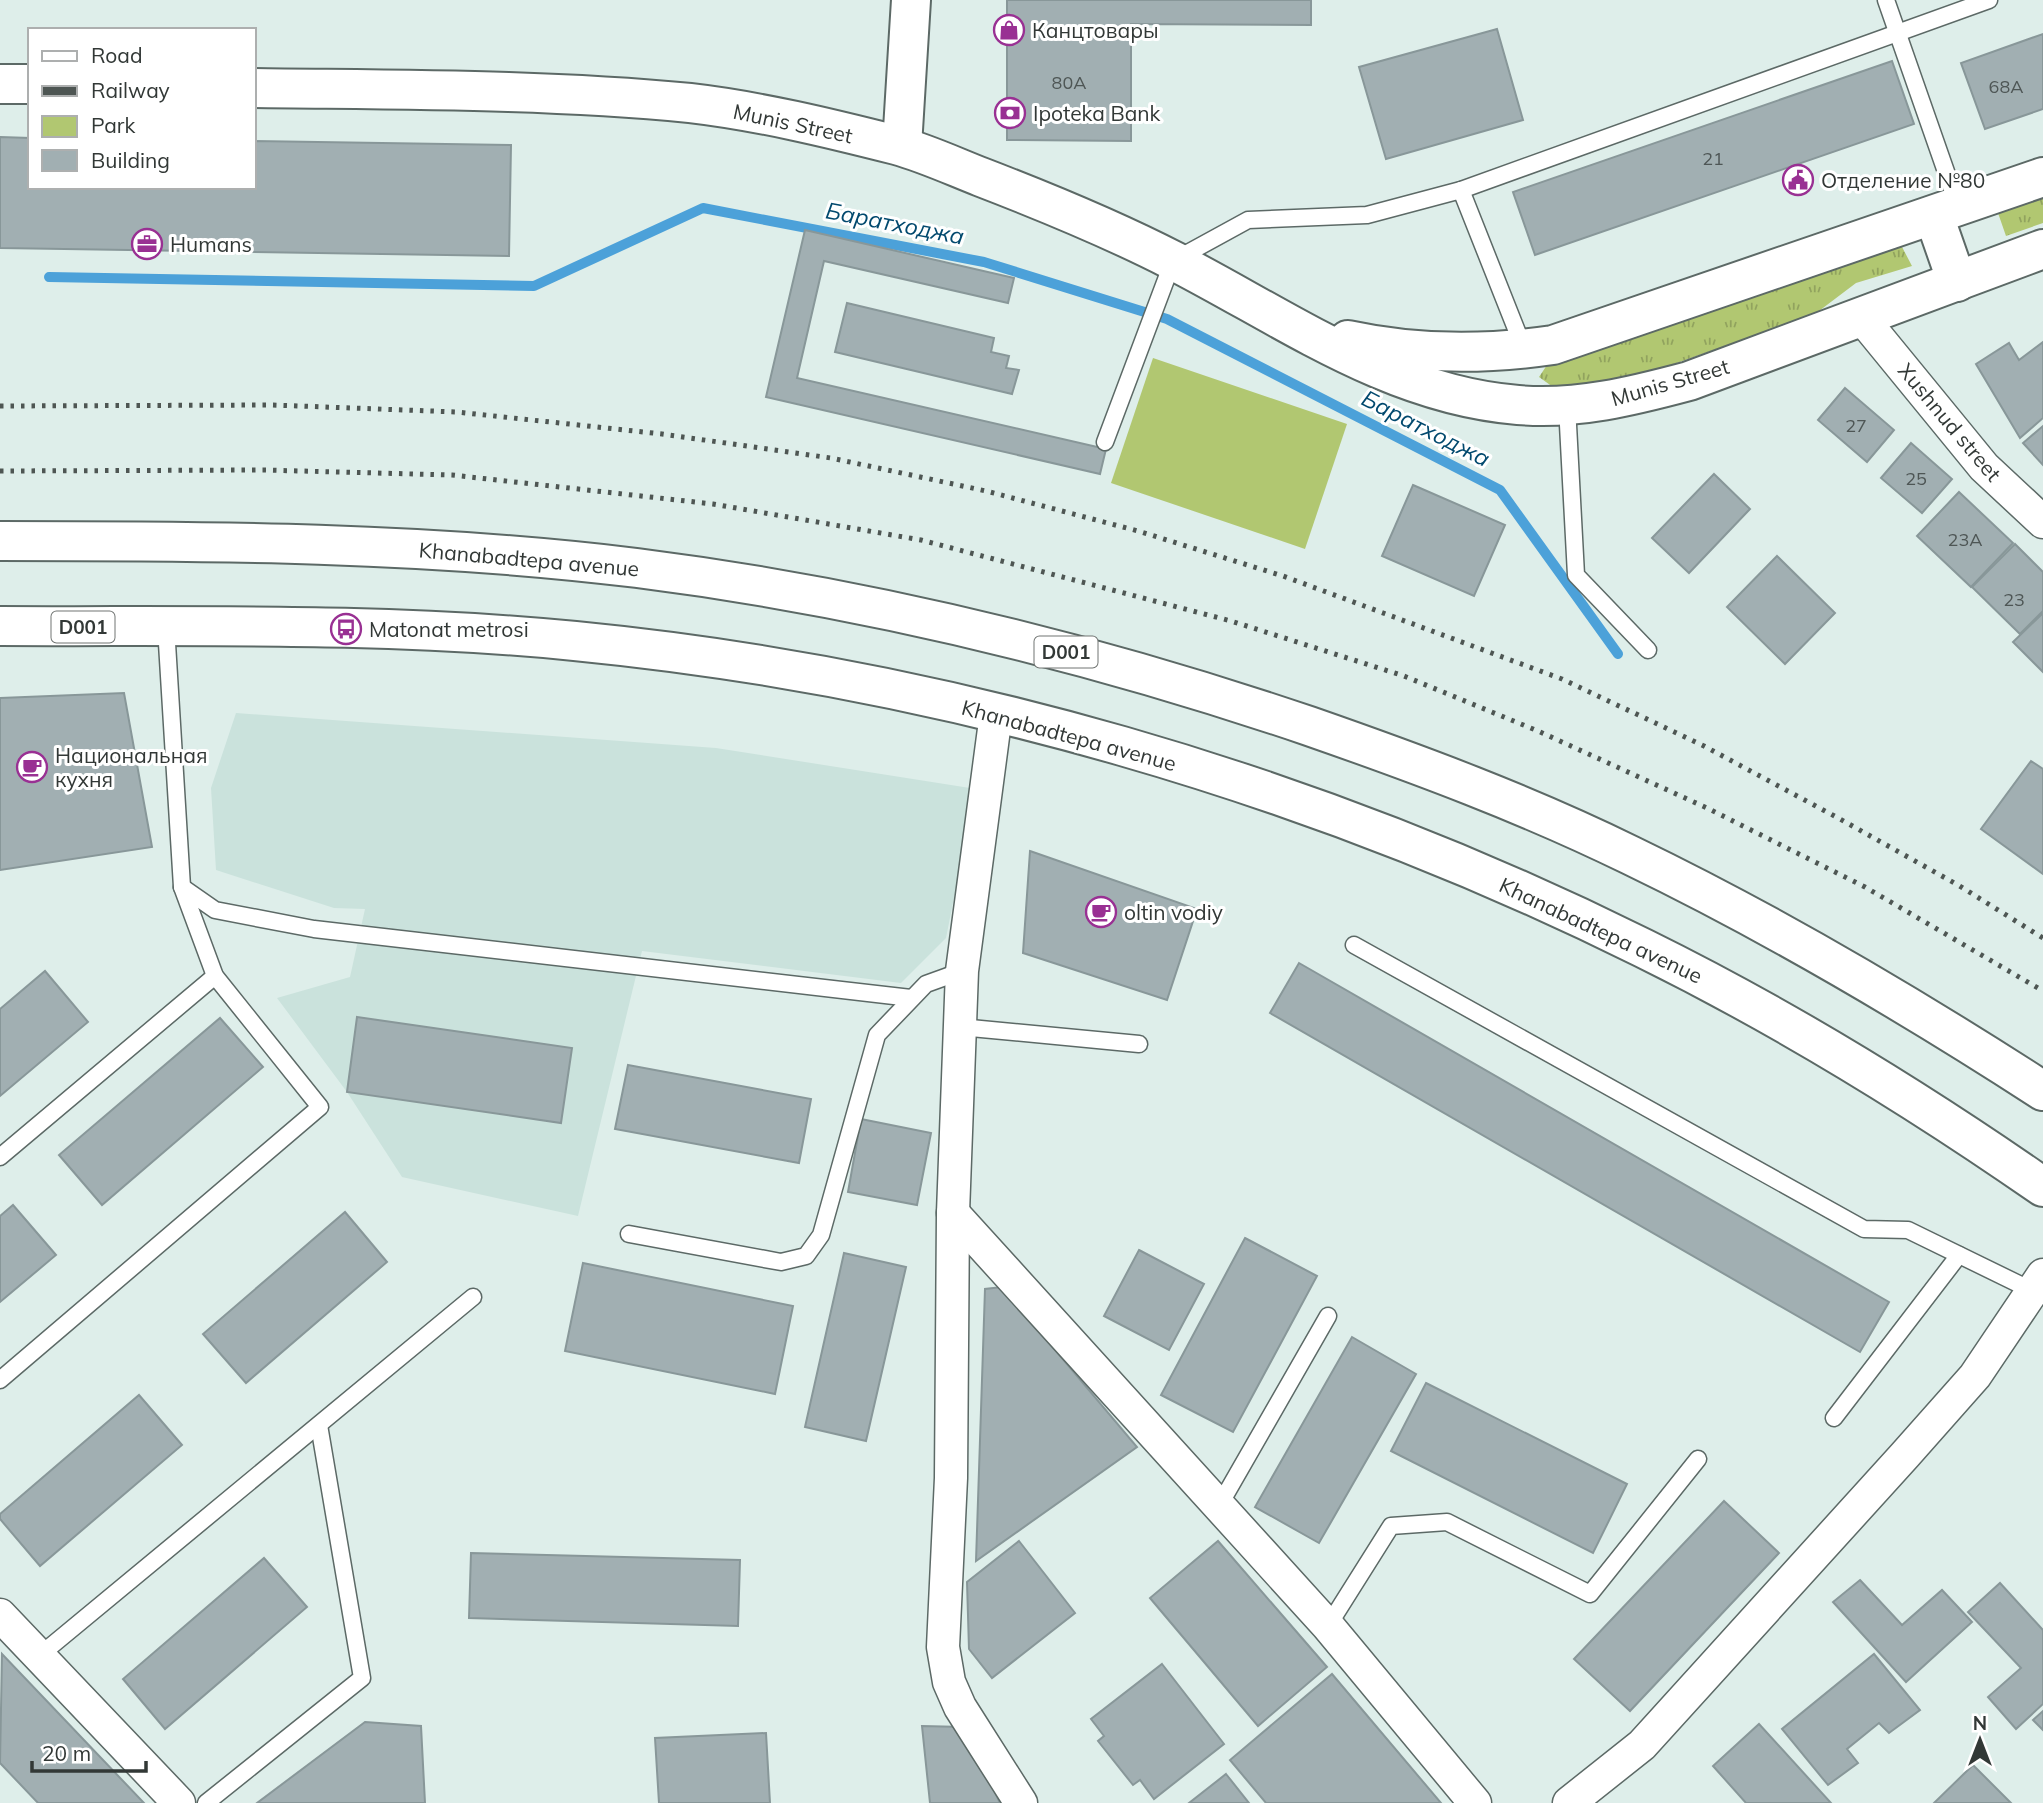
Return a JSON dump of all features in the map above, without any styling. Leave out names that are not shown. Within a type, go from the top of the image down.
[{"type":"main road","points":[[902,146],[911,0]]},
{"type":"main road","points":[[0,84],[28,84]]},
{"type":"main road","name":"Munis Street","points":[[256,88],[485,91],[694,104],[791,120],[902,146],[1037,199],[1173,261],[1380,371],[1471,399],[1519,405],[1567,406],[1629,397],[1689,381],[2043,249]]},
{"type":"main road","name":"Munis Street","points":[[1292,326],[1408,351],[1467,353],[1553,345],[2043,177]]},
{"type":"main road","points":[[1946,211],[1957,282]]},
{"type":"main road","name":"Khanabadtepa avenue","points":[[0,541],[403,548],[634,568],[757,585],[882,608],[1087,657],[1166,679],[1319,729],[1424,767],[1554,820],[1630,855],[1822,956],[2043,1091]]},
{"type":"main road","name":"Khanabadtepa avenue","points":[[0,626],[346,629],[578,641],[789,671],[996,714],[1143,753],[1229,780],[1410,845],[1517,889],[1643,948],[1776,1018],[1902,1093],[2043,1187]]},
{"type":"street","name":"Xushnud street","points":[[1862,318],[1984,467],[2043,522]]},
{"type":"street","points":[[996,714],[962,971],[953,1213],[951,1478],[943,1647],[949,1682],[960,1707],[1021,1803]]},
{"type":"street","points":[[953,1213],[1328,1626],[1475,1803]]},
{"type":"street","points":[[1569,1803],[1642,1745],[1905,1455],[1975,1376],[2038,1283]]},
{"type":"street","points":[[0,1615],[179,1803]]},
{"type":"lane","points":[[1886,0],[1898,33],[1946,211]]},
{"type":"lane","points":[[1105,442],[1173,261],[1248,220],[1367,215],[1461,190],[1989,0]]},
{"type":"lane","points":[[1461,190],[1524,349]]},
{"type":"lane","points":[[1567,406],[1576,575],[1648,650]]},
{"type":"lane","points":[[0,1380],[320,1107],[215,976],[182,887],[166,627]]},
{"type":"lane","points":[[182,887],[215,910],[314,929],[911,998]]},
{"type":"lane","points":[[1354,944],[1864,1228],[1908,1230],[1959,1255],[2038,1283]]},
{"type":"lane","points":[[629,1234],[780,1262],[806,1256],[821,1236],[877,1035],[926,984],[962,971]]},
{"type":"lane","points":[[0,1157],[215,976]]},
{"type":"lane","points":[[960,1027],[1139,1044]]},
{"type":"lane","points":[[1834,1419],[1959,1255]]},
{"type":"lane","points":[[39,1656],[473,1297]]},
{"type":"lane","points":[[1219,1506],[1328,1316]]},
{"type":"lane","points":[[206,1803],[362,1678],[319,1425]]},
{"type":"lane","points":[[1328,1626],[1391,1526],[1447,1522],[1590,1594],[1698,1459]]},
{"type":"shaded area","points":[[236,713],[716,748],[970,788],[964,847],[946,938],[901,983],[642,951],[578,1216],[402,1177],[347,1092],[277,998],[350,977],[365,909],[334,908],[216,870],[211,788]]},
{"type":"green space","points":[[2043,197],[2043,223],[2006,236],[1998,213]]},
{"type":"green space","points":[[1901,245],[1912,266],[1856,283],[1815,314],[1623,382],[1553,387],[1539,377],[1549,362]]},
{"type":"green space","points":[[1153,358],[1347,424],[1305,549],[1111,483]]},
{"type":"building","points":[[1007,0],[1311,0],[1311,25],[1131,24],[1131,141],[1007,140]]},
{"type":"building","points":[[1497,29],[1523,120],[1386,159],[1359,67]]},
{"type":"building","points":[[2043,34],[2043,109],[1985,129],[1961,63]]},
{"type":"building","points":[[1892,61],[1914,124],[1535,255],[1513,192]]},
{"type":"building","points":[[0,137],[28,138],[28,189],[256,189],[256,141],[511,145],[509,256],[0,248]]},
{"type":"building","points":[[805,230],[1014,278],[1008,303],[824,261],[797,378],[1106,449],[1100,474],[766,397]]},
{"type":"building","points":[[847,303],[994,338],[991,352],[1009,356],[1006,368],[1019,370],[1012,394],[835,352]]},
{"type":"building","points":[[2043,342],[2043,418],[2020,438],[1976,364],[2009,343],[2019,360]]},
{"type":"building","points":[[1845,388],[1894,430],[1867,462],[1818,420]]},
{"type":"building","points":[[2043,426],[2043,465],[2023,443]]},
{"type":"building","points":[[1911,443],[1952,479],[1922,513],[1881,478]]},
{"type":"building","points":[[1714,474],[1750,509],[1689,573],[1652,538]]},
{"type":"building","points":[[1413,485],[1505,525],[1474,596],[1382,556]]},
{"type":"building","points":[[1959,492],[2013,543],[1971,587],[1917,536]]},
{"type":"building","points":[[2015,544],[2043,572],[2043,611],[2020,634],[1972,587]]},
{"type":"building","points":[[1777,556],[1835,613],[1785,664],[1727,607]]},
{"type":"building","points":[[2043,613],[2043,672],[2013,642]]},
{"type":"building","points":[[124,693],[152,847],[0,870],[0,698]]},
{"type":"building","points":[[2031,761],[2043,769],[2043,874],[1981,829]]},
{"type":"building","points":[[1030,851],[1197,909],[1167,1000],[1023,953]]},
{"type":"building","points":[[1299,963],[1889,1302],[1860,1352],[1270,1013]]},
{"type":"building","points":[[45,971],[88,1022],[0,1096],[0,1009]]},
{"type":"building","points":[[357,1017],[572,1048],[561,1123],[347,1092]]},
{"type":"building","points":[[220,1018],[263,1067],[102,1205],[59,1155]]},
{"type":"building","points":[[628,1065],[811,1099],[799,1163],[615,1129]]},
{"type":"building","points":[[861,1119],[931,1133],[917,1205],[848,1192]]},
{"type":"building","points":[[13,1205],[56,1255],[0,1302],[0,1216]]},
{"type":"building","points":[[345,1212],[387,1262],[246,1383],[203,1334]]},
{"type":"building","points":[[1245,1238],[1317,1276],[1233,1432],[1161,1395]]},
{"type":"building","points":[[1139,1250],[1204,1284],[1169,1350],[1104,1316]]},
{"type":"building","points":[[844,1253],[906,1267],[866,1441],[805,1427]]},
{"type":"building","points":[[583,1263],[793,1306],[775,1394],[565,1351]]},
{"type":"building","points":[[1002,1287],[1137,1447],[976,1561],[985,1289]]},
{"type":"building","points":[[1352,1337],[1416,1374],[1319,1543],[1255,1507]]},
{"type":"building","points":[[1426,1383],[1627,1484],[1593,1553],[1391,1451]]},
{"type":"building","points":[[139,1395],[182,1445],[40,1566],[0,1519],[0,1514]]},
{"type":"building","points":[[1724,1501],[1779,1553],[1630,1711],[1574,1659]]},
{"type":"building","points":[[1019,1541],[1075,1613],[992,1678],[969,1649],[967,1582]]},
{"type":"building","points":[[1218,1541],[1327,1667],[1258,1726],[1150,1598]]},
{"type":"building","points":[[471,1553],[740,1560],[738,1626],[469,1618]]},
{"type":"building","points":[[264,1558],[307,1607],[165,1729],[123,1679]]},
{"type":"building","points":[[1860,1580],[1902,1625],[1942,1590],[1972,1622],[1906,1682],[1833,1602]]},
{"type":"building","points":[[2000,1583],[2043,1630],[2043,1704],[2016,1729],[1988,1697],[2021,1668],[1968,1612]]},
{"type":"building","points":[[2,1654],[144,1803],[38,1803],[0,1763]]},
{"type":"building","points":[[1874,1654],[1920,1710],[1889,1733],[1879,1723],[1847,1749],[1858,1763],[1828,1785],[1782,1729]]},
{"type":"building","points":[[1162,1664],[1224,1744],[1154,1799],[1140,1780],[1133,1785],[1098,1741],[1104,1736],[1091,1719]]},
{"type":"building","points":[[1332,1674],[1441,1803],[1266,1803],[1230,1760]]},
{"type":"building","points":[[2043,1711],[2043,1730],[2033,1720]]},
{"type":"building","points":[[365,1722],[421,1726],[425,1803],[257,1803]]},
{"type":"building","points":[[1759,1724],[1831,1803],[1746,1803],[1713,1766]]},
{"type":"building","points":[[922,1726],[964,1727],[1000,1803],[930,1803]]},
{"type":"building","points":[[766,1733],[770,1803],[659,1803],[655,1738]]},
{"type":"building","points":[[1973,1765],[2011,1803],[1934,1803]]},
{"type":"building","points":[[1226,1774],[1249,1803],[1189,1803]]},
{"type":"waterway","name":"Баратходжа","points":[[49,277],[534,286],[703,208],[984,262],[1167,319],[1500,490],[1618,654]]},
{"type":"railway","points":[[0,406],[273,405],[457,412],[662,434],[831,458],[986,491],[1138,531],[1283,576],[1562,679],[1704,746],[1840,819],[1958,885],[2043,938]]},
{"type":"railway","points":[[0,471],[263,470],[452,475],[713,504],[921,540],[1231,621],[1404,676],[1538,731],[1707,808],[1865,887],[2043,991]]},
{"type":"place","name":"Канцтовары","points":[[1009,30]]},
{"type":"place","name":"Ipoteka Bank","points":[[1010,113]]},
{"type":"place","name":"Отделение №80","points":[[1798,180]]},
{"type":"place","name":"Humans","points":[[147,244]]},
{"type":"place","name":"Matonat metrosi","points":[[346,629]]},
{"type":"place","name":"Национальная кухня","points":[[32,767]]},
{"type":"place","name":"oltin vodiy","points":[[1101,912]]}]
